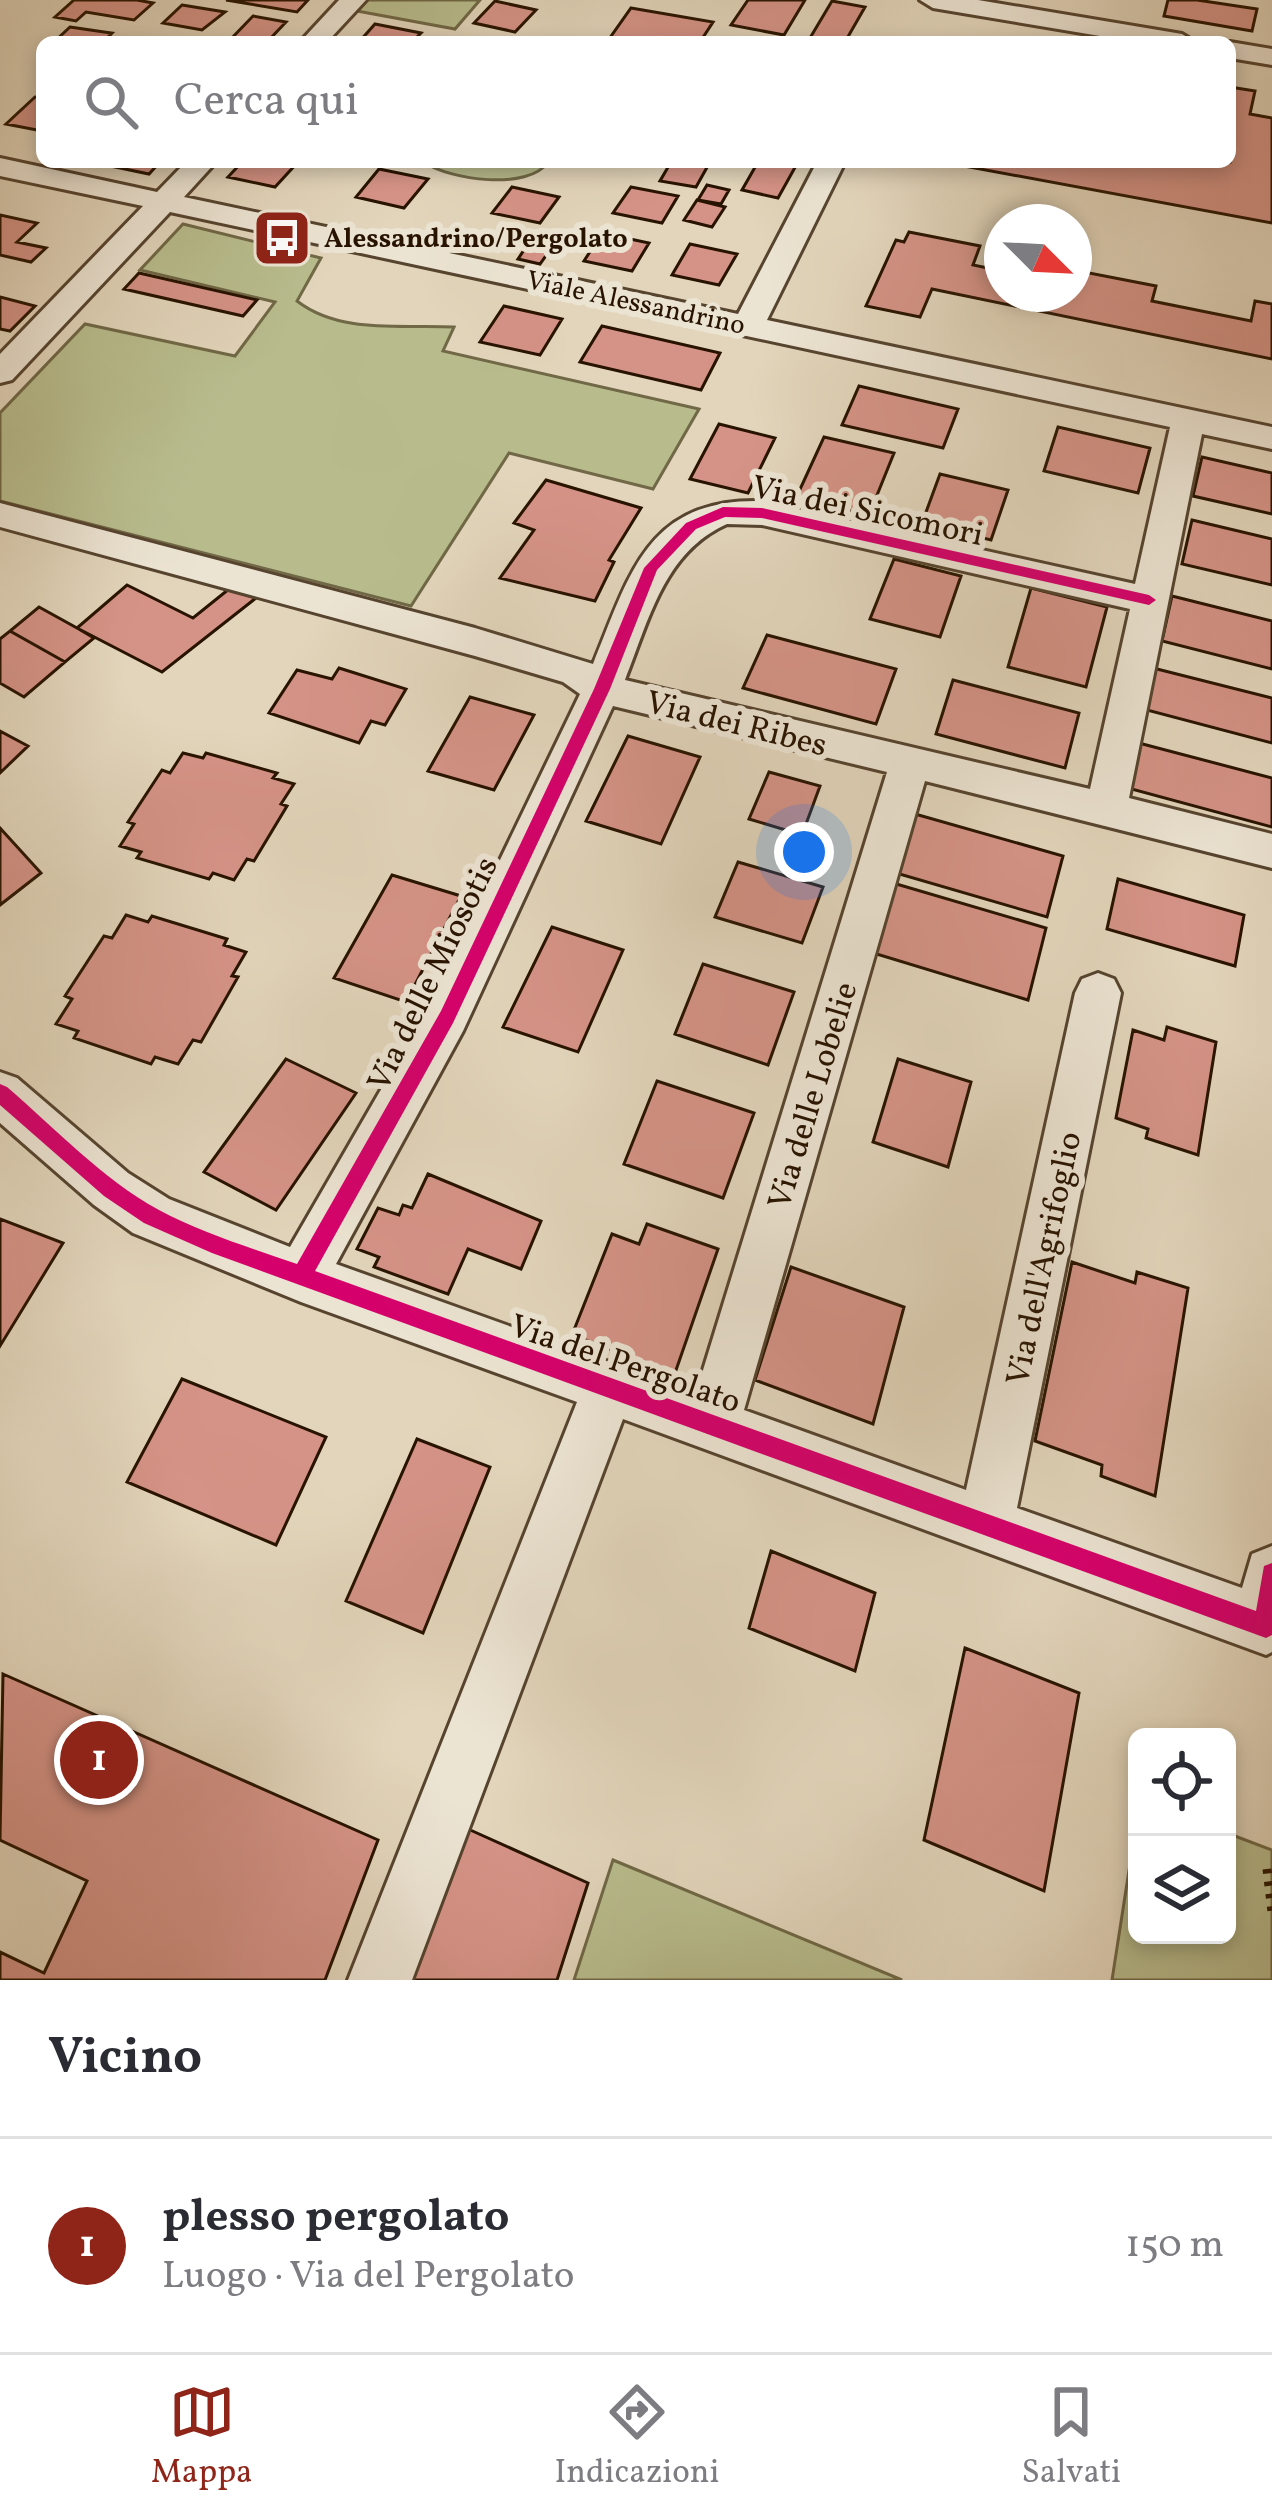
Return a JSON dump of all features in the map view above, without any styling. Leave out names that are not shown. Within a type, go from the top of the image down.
[{"type":"street","points":[[319,36],[352,0]]},
{"type":"street","points":[[933,0],[1146,36]]},
{"type":"street","points":[[1236,51],[1272,57]]},
{"type":"street","name":"Viale Alessandrino","points":[[0,167],[1272,438]]},
{"type":"street","points":[[0,374],[196,168]]},
{"type":"street","points":[[748,326],[828,168]]},
{"type":"street","points":[[1107,807],[1188,421]]},
{"type":"street","name":"Via dei Sicomori","points":[[602,689],[657,558],[691,526],[723,512],[774,516],[1149,600]]},
{"type":"street","name":"Via dei Ribes","points":[[0,515],[475,642],[576,672],[602,689],[909,765],[1107,807],[1272,851]]},
{"type":"street","name":"Via delle Miosotis","points":[[301,1277],[439,1032],[602,689]]},
{"type":"street","name":"Via delle Lobelie","points":[[713,1425],[909,765]]},
{"type":"street","name":"Via dell'Agrifoglio","points":[[986,1524],[1098,993]]},
{"type":"street","name":"Via del Pergolato","points":[[0,1093],[98,1179],[140,1209],[199,1238],[986,1524],[1269,1600]]},
{"type":"street","name":"Via del Pergolato","points":[[380,1978],[610,1388]]},
{"type":"path","points":[[1267,1869],[1272,1912]]},
{"type":"green space","points":[[367,0],[480,0],[455,29],[357,11]]},
{"type":"green space","points":[[436,168],[541,168],[507,179],[451,174]]},
{"type":"green space","points":[[183,224],[321,258],[297,301],[333,319],[373,326],[454,327],[443,351],[699,409],[653,489],[509,453],[411,606],[0,501],[0,413],[85,324],[235,356],[275,302],[140,270]]},
{"type":"green space","points":[[1236,1836],[1272,1850],[1272,1980],[1112,1980],[1128,1877],[1128,1944],[1236,1944]]},
{"type":"green space","points":[[613,1860],[902,1980],[574,1980]]},
{"type":"building","points":[[74,0],[153,3],[134,20],[86,12],[76,21],[55,17]]},
{"type":"building","points":[[226,0],[308,0],[297,12]]},
{"type":"building","points":[[748,0],[805,0],[784,35],[731,25]]},
{"type":"building","points":[[1168,0],[1257,9],[1252,31],[1164,16]]},
{"type":"building","points":[[495,1],[536,10],[515,32],[474,23]]},
{"type":"building","points":[[832,1],[865,7],[848,36],[811,36]]},
{"type":"building","points":[[182,5],[225,12],[202,30],[163,23]]},
{"type":"building","points":[[631,8],[713,22],[704,36],[611,36]]},
{"type":"building","points":[[253,16],[286,22],[273,36],[234,36]]},
{"type":"building","points":[[375,24],[421,33],[418,36],[364,36]]},
{"type":"building","points":[[70,27],[112,33],[109,36],[60,36]]},
{"type":"building","points":[[1236,88],[1255,91],[1250,114],[1272,118],[1272,223],[975,168],[1236,168]]},
{"type":"building","points":[[35,97],[36,97],[36,130],[6,124]]},
{"type":"building","points":[[120,168],[154,168],[149,174]]},
{"type":"building","points":[[236,168],[292,168],[275,187],[228,177]]},
{"type":"building","points":[[668,168],[707,168],[696,187],[660,181]]},
{"type":"building","points":[[755,168],[795,168],[778,198],[742,190]]},
{"type":"building","points":[[379,169],[428,179],[404,208],[356,197]]},
{"type":"building","points":[[707,185],[729,190],[721,204],[698,200]]},
{"type":"building","points":[[512,187],[559,197],[540,223],[492,213]]},
{"type":"building","points":[[631,187],[678,196],[662,223],[613,213]]},
{"type":"building","points":[[697,200],[725,207],[712,227],[684,220]]},
{"type":"building","points":[[0,215],[37,223],[17,242],[46,248],[31,262],[0,255]]},
{"type":"building","points":[[909,232],[980,246],[973,265],[984,267],[984,300],[932,289],[920,317],[866,306],[896,240],[904,242]]},
{"type":"building","points":[[602,233],[649,243],[632,271],[584,261]]},
{"type":"building","points":[[532,238],[555,243],[540,264],[518,259]]},
{"type":"building","points":[[690,244],[737,254],[719,285],[672,275]]},
{"type":"building","points":[[139,273],[257,300],[243,316],[124,289]]},
{"type":"building","points":[[1092,274],[1156,286],[1152,301],[1251,321],[1255,301],[1272,304],[1272,359],[1044,312],[1092,312]]},
{"type":"building","points":[[0,297],[35,306],[10,331],[0,329]]},
{"type":"building","points":[[504,306],[562,319],[540,355],[480,342]]},
{"type":"building","points":[[602,326],[720,353],[701,390],[580,362]]},
{"type":"building","points":[[859,386],[958,409],[943,448],[842,425]]},
{"type":"building","points":[[719,424],[775,438],[748,493],[690,479]]},
{"type":"building","points":[[1058,427],[1150,448],[1138,493],[1044,471]]},
{"type":"building","points":[[824,437],[894,453],[869,515],[796,498]]},
{"type":"building","points":[[1202,457],[1272,473],[1272,514],[1193,496]]},
{"type":"building","points":[[940,474],[1008,490],[991,540],[922,523]]},
{"type":"building","points":[[546,480],[641,508],[609,560],[614,562],[595,601],[500,578],[534,530],[514,523]]},
{"type":"building","points":[[1192,520],[1272,539],[1272,585],[1182,564]]},
{"type":"building","points":[[894,559],[961,576],[940,637],[870,619]]},
{"type":"building","points":[[127,585],[193,618],[229,589],[256,598],[162,672],[77,628]]},
{"type":"building","points":[[1031,588],[1107,607],[1086,687],[1008,667]]},
{"type":"building","points":[[1172,596],[1272,621],[1272,669],[1162,641]]},
{"type":"building","points":[[39,607],[94,638],[65,662],[10,631]]},
{"type":"building","points":[[10,631],[65,662],[24,697],[0,683],[0,639]]},
{"type":"building","points":[[767,635],[896,669],[876,724],[743,688]]},
{"type":"building","points":[[339,668],[406,689],[385,725],[371,721],[359,743],[269,713],[297,670],[332,679]]},
{"type":"building","points":[[1153,668],[1272,698],[1272,743],[1143,709]]},
{"type":"building","points":[[953,680],[1079,713],[1065,768],[936,734]]},
{"type":"building","points":[[470,697],[534,715],[494,790],[428,771]]},
{"type":"building","points":[[0,731],[28,746],[0,773]]},
{"type":"building","points":[[628,736],[700,757],[661,844],[586,821]]},
{"type":"building","points":[[1135,742],[1272,778],[1272,827],[1124,787]]},
{"type":"building","points":[[183,753],[203,758],[206,753],[277,773],[273,778],[294,784],[281,804],[287,806],[254,861],[247,859],[234,880],[213,873],[209,879],[137,858],[141,852],[120,846],[134,824],[128,822],[162,770],[170,773]]},
{"type":"building","points":[[769,772],[820,786],[802,835],[749,819]]},
{"type":"building","points":[[915,814],[1063,856],[1047,917],[896,873]]},
{"type":"building","points":[[0,828],[41,873],[0,905]]},
{"type":"building","points":[[738,862],[823,887],[802,943],[715,917]]},
{"type":"building","points":[[392,875],[461,896],[406,1002],[334,978]]},
{"type":"building","points":[[1118,879],[1244,915],[1235,966],[1107,929]]},
{"type":"building","points":[[893,883],[1046,928],[1028,1000],[870,952]]},
{"type":"building","points":[[126,915],[148,922],[152,916],[227,939],[224,945],[246,952],[232,976],[238,977],[201,1042],[193,1040],[178,1064],[155,1057],[151,1064],[74,1038],[78,1031],[56,1024],[72,999],[65,996],[104,936],[112,938]]},
{"type":"building","points":[[552,927],[623,950],[578,1052],[503,1027]]},
{"type":"building","points":[[703,964],[794,992],[768,1065],[675,1034]]},
{"type":"building","points":[[1167,1027],[1216,1042],[1198,1155],[1146,1138],[1148,1129],[1116,1118],[1133,1030],[1164,1040]]},
{"type":"building","points":[[286,1059],[356,1093],[276,1210],[204,1172]]},
{"type":"building","points":[[898,1059],[971,1082],[948,1167],[873,1142]]},
{"type":"building","points":[[657,1081],[754,1113],[723,1198],[624,1164]]},
{"type":"building","points":[[428,1174],[541,1221],[521,1269],[468,1249],[448,1294],[374,1267],[379,1257],[357,1249],[378,1208],[399,1215],[403,1205],[412,1208]]},
{"type":"building","points":[[0,1219],[63,1243],[0,1346]]},
{"type":"building","points":[[647,1224],[718,1249],[675,1373],[572,1335],[612,1234],[639,1244]]},
{"type":"building","points":[[1072,1262],[1135,1283],[1137,1272],[1188,1288],[1155,1496],[1101,1476],[1102,1465],[1035,1441]]},
{"type":"building","points":[[791,1267],[904,1307],[873,1424],[755,1380]]},
{"type":"building","points":[[182,1379],[326,1437],[276,1545],[127,1482]]},
{"type":"building","points":[[417,1439],[490,1467],[423,1633],[346,1601]]},
{"type":"building","points":[[771,1551],[875,1593],[855,1671],[749,1628]]},
{"type":"building","points":[[965,1648],[1079,1693],[1044,1891],[924,1840]]},
{"type":"building","points":[[3,1674],[378,1840],[325,1980],[0,1980],[0,1952],[44,1973],[87,1881],[0,1840]]},
{"type":"building","points":[[468,1829],[588,1883],[557,1980],[412,1980]]},
{"type":"cycle path","points":[[301,1277],[447,1017],[602,689],[651,568],[691,526],[723,512],[762,513],[1149,600]]},
{"type":"cycle path","points":[[0,1093],[111,1189],[151,1216],[219,1246],[1266,1626],[1272,1574]]},
{"type":"place","name":"Alessandrino/Pergolato","points":[[282,238]]},
{"type":"place","name":"plesso pergolato","points":[[99,1760]]}]
